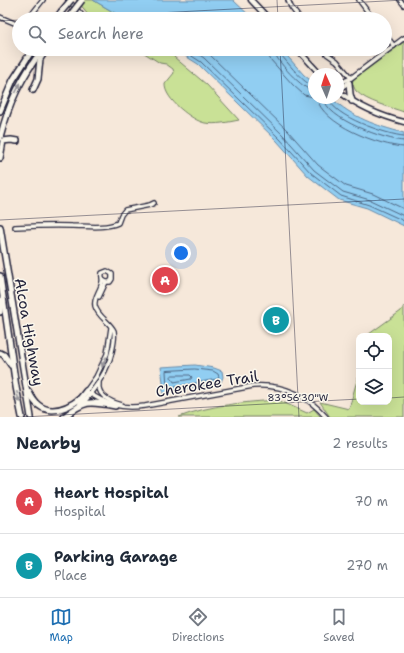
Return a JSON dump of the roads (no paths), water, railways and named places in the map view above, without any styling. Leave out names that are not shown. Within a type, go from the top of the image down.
[{"type":"highway","points":[[61,12],[71,0]]},
{"type":"highway","points":[[72,12],[82,0]]},
{"type":"highway","points":[[0,110],[13,80],[28,56]]},
{"type":"highway","points":[[0,138],[9,105],[18,86],[38,56]]},
{"type":"highway","points":[[33,90],[38,79],[40,59],[42,56]]},
{"type":"highway","points":[[350,80],[350,94],[352,101]]},
{"type":"highway","points":[[0,158],[3,140],[17,141]]},
{"type":"highway","name":"Alcoa Highway","points":[[0,227],[31,417]]},
{"type":"highway","name":"Alcoa Highway","points":[[0,276],[14,374],[22,417]]},
{"type":"highway","points":[[0,287],[0,312]]},
{"type":"highway","points":[[0,353],[10,362],[14,374]]},
{"type":"highway","points":[[26,385],[36,404],[44,409],[54,411],[69,407],[88,392]]},
{"type":"highway","points":[[68,417],[80,405],[88,392]]},
{"type":"highway","points":[[58,417],[70,410],[81,398]]},
{"type":"highway","points":[[64,417],[80,405],[96,402],[115,406]]},
{"type":"main road","points":[[252,0],[263,12]]},
{"type":"main road","points":[[303,56],[314,68]]},
{"type":"main road","points":[[344,95],[375,113],[404,122]]},
{"type":"street","points":[[34,12],[43,0]]},
{"type":"street","points":[[68,0],[79,12]]},
{"type":"street","points":[[288,0],[295,12]]},
{"type":"street","points":[[359,0],[368,12]]},
{"type":"street","points":[[400,0],[404,5]]},
{"type":"street","points":[[0,16],[12,22]]},
{"type":"street","points":[[392,43],[394,46],[404,40]]},
{"type":"street","points":[[330,56],[337,61],[350,80]]},
{"type":"street","points":[[344,86],[381,56]]},
{"type":"street","points":[[344,82],[350,80]]},
{"type":"street","points":[[15,227],[90,227],[112,225],[118,223],[125,210],[154,203]]},
{"type":"street","points":[[104,281],[98,300],[97,309],[113,330],[114,338],[111,359],[100,381],[99,389],[103,396],[118,404],[131,407]]},
{"type":"street","points":[[88,392],[105,360],[110,341],[111,328]]},
{"type":"street","points":[[88,392],[100,381]]},
{"type":"street","name":"Cherokee Trail","points":[[88,392],[115,406],[131,407],[253,386],[263,386],[279,388],[300,395],[309,401],[326,417]]},
{"type":"water","points":[[93,0],[233,0],[246,12],[113,12]]},
{"type":"water","points":[[185,56],[287,56],[308,78],[308,104],[339,104],[356,116],[365,120],[404,133],[404,226],[367,208],[339,200],[308,176],[277,141],[198,64]]},
{"type":"water","points":[[195,365],[222,371],[223,377],[221,382],[163,394],[161,367]]},
{"type":"place","name":"Heart Hospital","points":[[165,280]]},
{"type":"place","name":"Parking Garage","points":[[276,320]]}]
